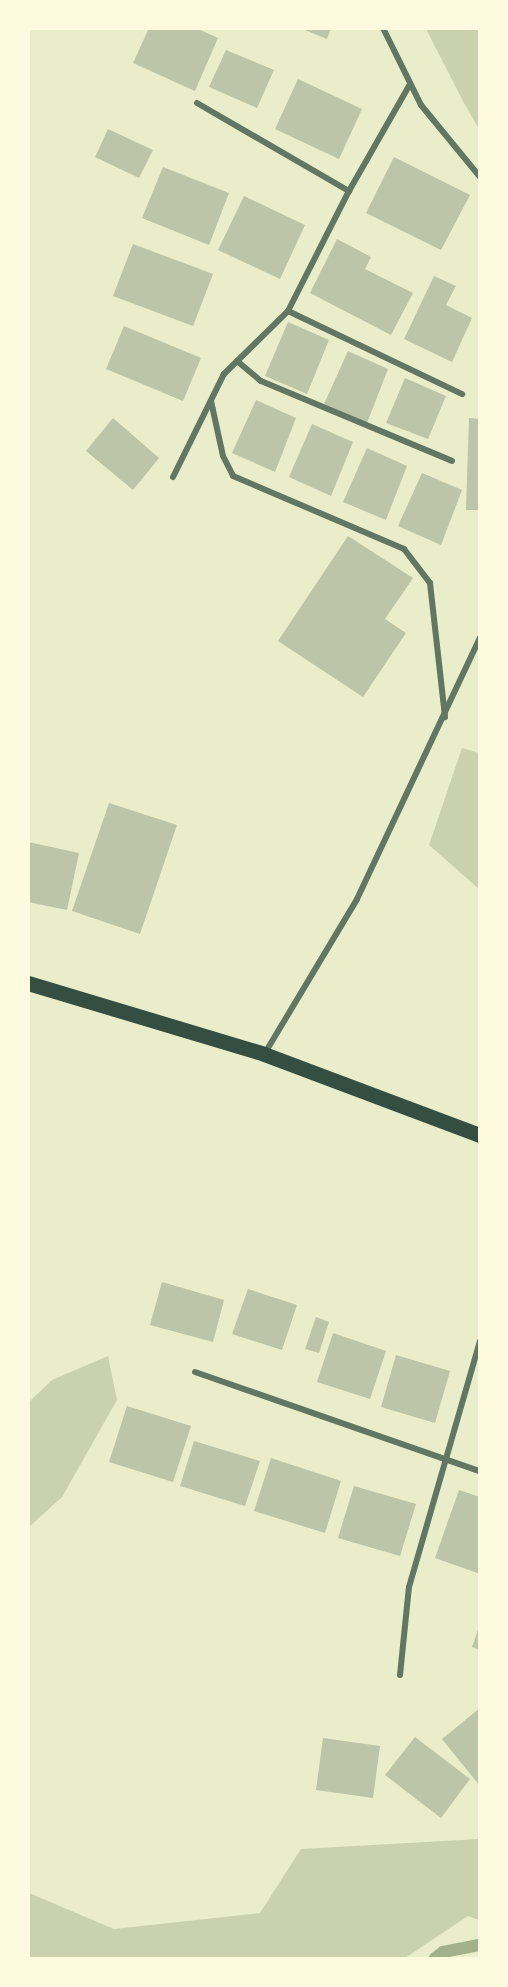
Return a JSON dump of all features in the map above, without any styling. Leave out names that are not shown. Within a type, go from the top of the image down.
[{"type":"main road","points":[[28,983],[264,1054],[480,1135]]},
{"type":"street","points":[[383,28],[421,105],[480,177]]},
{"type":"street","points":[[173,477],[224,374],[288,311],[349,191],[410,84]]},
{"type":"street","points":[[197,103],[349,191]]},
{"type":"street","points":[[288,311],[462,394]]},
{"type":"street","points":[[237,361],[261,381],[452,460]]},
{"type":"street","points":[[211,401],[223,456],[233,476],[404,549],[430,583],[445,717]]},
{"type":"street","points":[[264,1054],[357,899],[445,717],[480,638]]},
{"type":"street","points":[[400,1675],[409,1587],[480,1341]]},
{"type":"street","points":[[195,1372],[480,1471]]},
{"type":"green space","points":[[426,29],[479,29],[479,129],[464,103]]},
{"type":"green space","points":[[462,748],[479,753],[479,889],[429,845]]},
{"type":"green space","points":[[108,1356],[117,1400],[62,1497],[29,1527],[29,1402],[52,1380]]},
{"type":"green space","points":[[479,1839],[479,1920],[468,1916],[405,1958],[29,1958],[29,1893],[114,1929],[260,1913],[301,1849]]},
{"type":"building","points":[[149,28],[196,28],[218,38],[195,91],[133,63]]},
{"type":"building","points":[[300,28],[331,28],[327,39]]},
{"type":"building","points":[[226,50],[274,70],[257,108],[209,87]]},
{"type":"building","points":[[298,79],[362,109],[339,159],[275,129]]},
{"type":"building","points":[[108,129],[153,150],[139,178],[95,157]]},
{"type":"building","points":[[394,157],[470,195],[441,250],[366,213]]},
{"type":"building","points":[[163,167],[229,193],[209,245],[142,218]]},
{"type":"building","points":[[244,196],[305,225],[280,279],[218,250]]},
{"type":"building","points":[[337,239],[371,257],[365,269],[413,293],[391,335],[310,293]]},
{"type":"building","points":[[133,244],[213,274],[193,326],[113,296]]},
{"type":"building","points":[[434,276],[456,286],[446,305],[472,318],[452,362],[404,339]]},
{"type":"building","points":[[288,322],[329,340],[307,394],[265,376]]},
{"type":"building","points":[[124,326],[201,358],[183,401],[106,369]]},
{"type":"building","points":[[348,351],[388,369],[367,423],[324,404]]},
{"type":"building","points":[[405,378],[446,396],[428,439],[386,423]]},
{"type":"building","points":[[256,400],[296,418],[275,472],[232,453]]},
{"type":"building","points":[[113,418],[159,458],[133,490],[86,451]]},
{"type":"building","points":[[469,418],[480,419],[480,510],[466,510]]},
{"type":"building","points":[[312,424],[353,442],[331,496],[289,477]]},
{"type":"building","points":[[367,448],[407,466],[386,520],[343,502]]},
{"type":"building","points":[[422,473],[462,490],[441,545],[398,526]]},
{"type":"building","points":[[348,536],[413,578],[385,619],[406,633],[363,697],[278,641]]},
{"type":"building","points":[[109,803],[177,825],[140,934],[72,911]]},
{"type":"building","points":[[28,842],[79,853],[67,910],[28,902]]},
{"type":"building","points":[[162,1282],[224,1300],[213,1342],[150,1325]]},
{"type":"building","points":[[248,1289],[297,1305],[282,1350],[232,1334]]},
{"type":"building","points":[[316,1317],[329,1322],[319,1353],[305,1349]]},
{"type":"building","points":[[333,1333],[386,1351],[370,1399],[317,1382]]},
{"type":"building","points":[[396,1355],[450,1371],[435,1423],[381,1407]]},
{"type":"building","points":[[127,1406],[191,1426],[173,1482],[109,1462]]},
{"type":"building","points":[[194,1441],[260,1461],[245,1506],[180,1486]]},
{"type":"building","points":[[271,1458],[341,1481],[325,1533],[254,1511]]},
{"type":"building","points":[[354,1486],[416,1504],[400,1556],[338,1538]]},
{"type":"building","points":[[459,1490],[480,1497],[480,1574],[435,1558]]},
{"type":"building","points":[[480,1627],[480,1650],[472,1647]]},
{"type":"building","points":[[480,1708],[480,1786],[442,1739]]},
{"type":"building","points":[[415,1737],[470,1779],[441,1818],[385,1775]]},
{"type":"building","points":[[323,1738],[380,1746],[373,1798],[316,1790]]},
{"type":"waterway","points":[[435,1958],[443,1952],[480,1945]]}]
